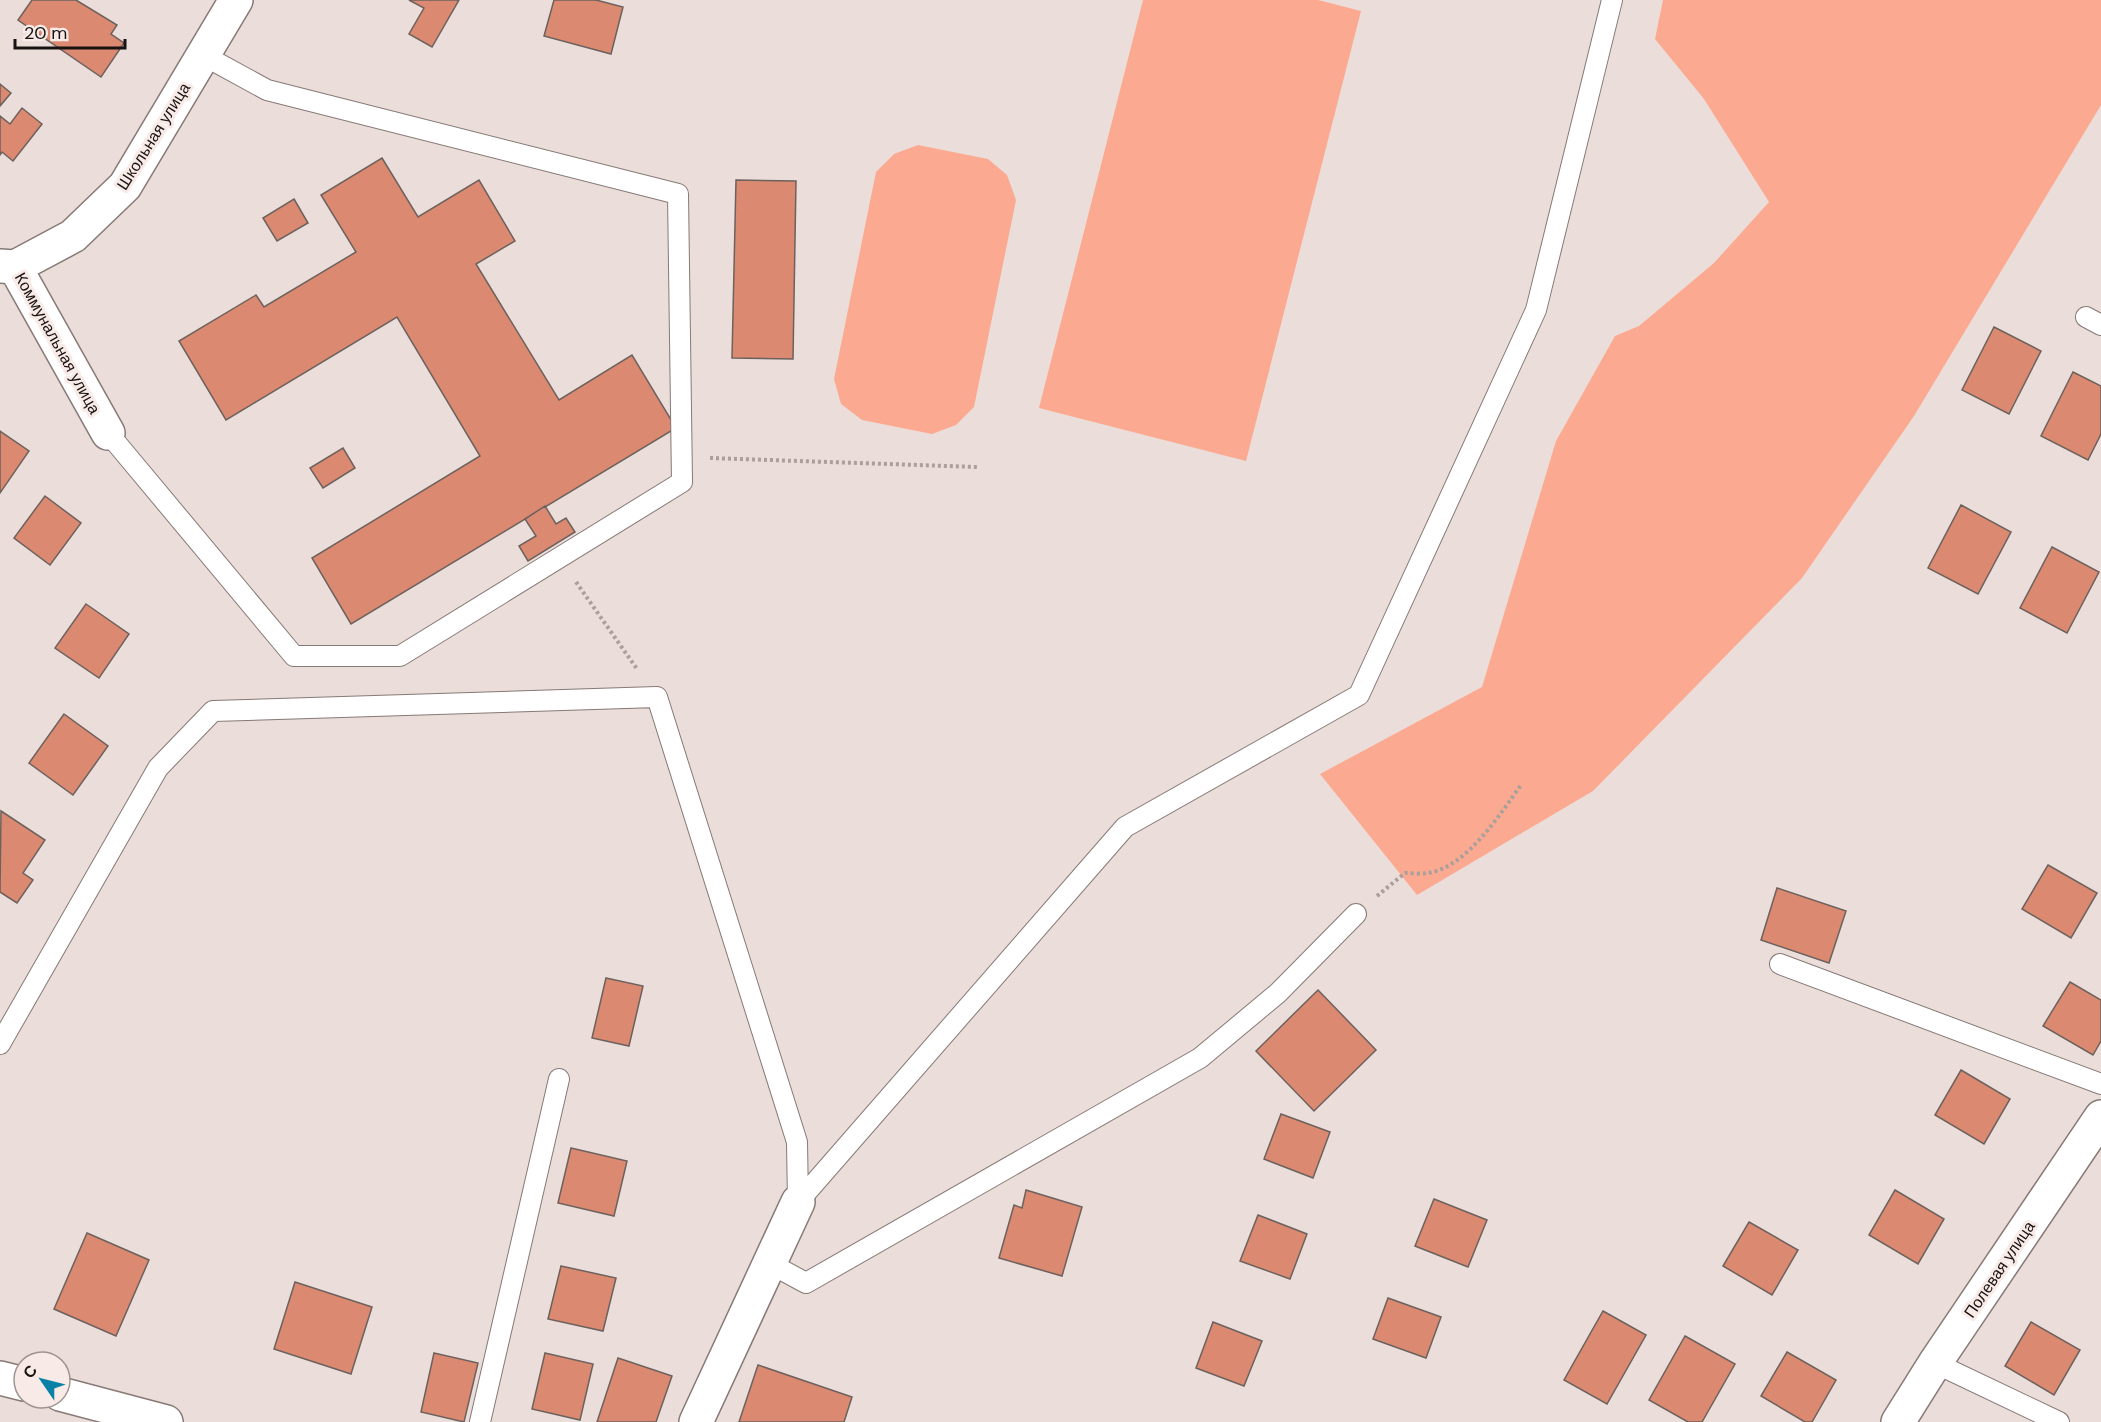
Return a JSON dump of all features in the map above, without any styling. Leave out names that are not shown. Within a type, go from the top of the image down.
[{"type":"street","name":"Школьная улица","points":[[8,267],[73,236],[125,186],[236,0]]},
{"type":"street","name":"Коммунальная улица","points":[[8,267],[108,433]]},
{"type":"street","name":"Полевая улица","points":[[1898,1422],[2100,1121]]},
{"type":"street","points":[[696,1422],[798,1202]]},
{"type":"street","points":[[72,1397],[166,1422]]},
{"type":"lane","points":[[798,1202],[1125,827],[1359,695],[1536,310],[1612,0]]},
{"type":"lane","points":[[108,433],[294,656],[400,656],[682,482],[678,194],[267,90],[203,55]]},
{"type":"lane","points":[[0,1044],[158,768],[213,711],[657,697],[797,1142],[798,1202]]},
{"type":"lane","points":[[770,1263],[806,1283],[1200,1058],[1278,993],[1356,914]]},
{"type":"lane","points":[[1780,964],[2101,1084]]},
{"type":"lane","points":[[480,1422],[559,1079]]},
{"type":"lane","points":[[1935,1364],[2059,1422]]},
{"type":"path","points":[[682,456],[977,468]]},
{"type":"path","points":[[559,558],[657,697]]},
{"type":"path","points":[[1356,914],[1405,873],[1429,873],[1458,861],[1493,823],[1521,785]]},
{"type":"shaded area","points":[[1143,0],[1318,0],[1361,11],[1246,461],[1039,408]]},
{"type":"shaded area","points":[[1663,0],[2101,0],[2101,105],[1914,416],[1802,578],[1593,791],[1417,895],[1320,774],[1482,687],[1556,441],[1615,336],[1639,326],[1714,263],[1769,202],[1704,99],[1655,39]]},
{"type":"shaded area","points":[[918,145],[988,159],[1007,175],[1016,200],[974,407],[956,425],[932,434],[862,420],[841,404],[834,379],[876,172],[894,154]]},
{"type":"building","points":[[32,0],[76,0],[117,25],[111,34],[124,43],[101,77],[18,20]]},
{"type":"building","points":[[409,0],[459,0],[432,47],[409,34],[424,8]]},
{"type":"building","points":[[554,0],[596,0],[623,7],[611,54],[544,36]]},
{"type":"building","points":[[0,84],[11,93],[0,106]]},
{"type":"building","points":[[22,108],[42,124],[13,161],[2,152],[0,155],[0,116],[10,124]]},
{"type":"building","points":[[382,158],[418,217],[479,180],[515,241],[476,264],[559,400],[632,355],[676,428],[351,624],[312,558],[480,456],[397,317],[226,420],[179,341],[256,295],[264,307],[356,252],[321,195]]},
{"type":"building","points":[[736,180],[796,181],[793,359],[732,358]]},
{"type":"building","points":[[294,199],[308,223],[277,241],[263,218]]},
{"type":"building","points":[[1994,327],[2041,351],[2009,414],[1962,390]]},
{"type":"building","points":[[2073,372],[2101,386],[2101,434],[2088,460],[2041,436]]},
{"type":"building","points":[[0,431],[29,451],[0,493]]},
{"type":"building","points":[[343,448],[355,468],[323,488],[310,468]]},
{"type":"building","points":[[45,496],[81,523],[50,565],[14,538]]},
{"type":"building","points":[[1961,505],[2011,532],[1978,594],[1928,568]]},
{"type":"building","points":[[545,506],[556,524],[566,518],[575,532],[528,561],[519,546],[536,536],[525,519]]},
{"type":"building","points":[[2052,547],[2099,572],[2067,633],[2020,608]]},
{"type":"building","points":[[86,604],[129,634],[99,678],[55,648]]},
{"type":"building","points":[[64,714],[108,746],[73,795],[29,763]]},
{"type":"building","points":[[1,811],[45,840],[23,873],[33,880],[17,903],[0,892]]},
{"type":"building","points":[[2048,865],[2097,893],[2071,938],[2022,909]]},
{"type":"building","points":[[1777,888],[1846,911],[1829,963],[1761,940]]},
{"type":"building","points":[[606,978],[643,986],[629,1046],[592,1038]]},
{"type":"building","points":[[2070,982],[2101,1000],[2101,1041],[2093,1055],[2043,1026]]},
{"type":"building","points":[[1318,990],[1376,1050],[1314,1111],[1256,1051]]},
{"type":"building","points":[[1961,1070],[2010,1099],[1984,1144],[1935,1115]]},
{"type":"building","points":[[1281,1114],[1330,1132],[1313,1178],[1264,1159]]},
{"type":"building","points":[[571,1148],[627,1161],[614,1216],[558,1203]]},
{"type":"building","points":[[1026,1190],[1082,1207],[1062,1276],[999,1258],[1014,1205],[1022,1208]]},
{"type":"building","points":[[1895,1190],[1944,1219],[1918,1264],[1869,1235]]},
{"type":"building","points":[[1434,1199],[1487,1220],[1468,1267],[1415,1246]]},
{"type":"building","points":[[1258,1215],[1307,1234],[1290,1279],[1240,1261]]},
{"type":"building","points":[[1749,1222],[1798,1250],[1772,1295],[1723,1266]]},
{"type":"building","points":[[87,1233],[149,1260],[116,1336],[54,1309]]},
{"type":"building","points":[[561,1266],[616,1278],[603,1331],[548,1319]]},
{"type":"building","points":[[295,1282],[372,1307],[351,1374],[274,1349]]},
{"type":"building","points":[[1388,1298],[1441,1317],[1426,1358],[1373,1339]]},
{"type":"building","points":[[1603,1311],[1646,1335],[1607,1404],[1564,1380]]},
{"type":"building","points":[[1213,1322],[1262,1341],[1244,1386],[1196,1368]]},
{"type":"building","points":[[2031,1322],[2080,1350],[2054,1395],[2005,1366]]},
{"type":"building","points":[[1685,1336],[1735,1364],[1702,1422],[1688,1422],[1649,1400]]},
{"type":"building","points":[[1787,1352],[1836,1380],[1812,1422],[1805,1422],[1761,1396]]},
{"type":"building","points":[[434,1353],[478,1363],[464,1422],[421,1412]]},
{"type":"building","points":[[545,1353],[593,1364],[580,1420],[532,1409]]},
{"type":"building","points":[[618,1358],[672,1376],[656,1422],[597,1422]]},
{"type":"building","points":[[758,1365],[852,1397],[844,1422],[739,1422]]}]
